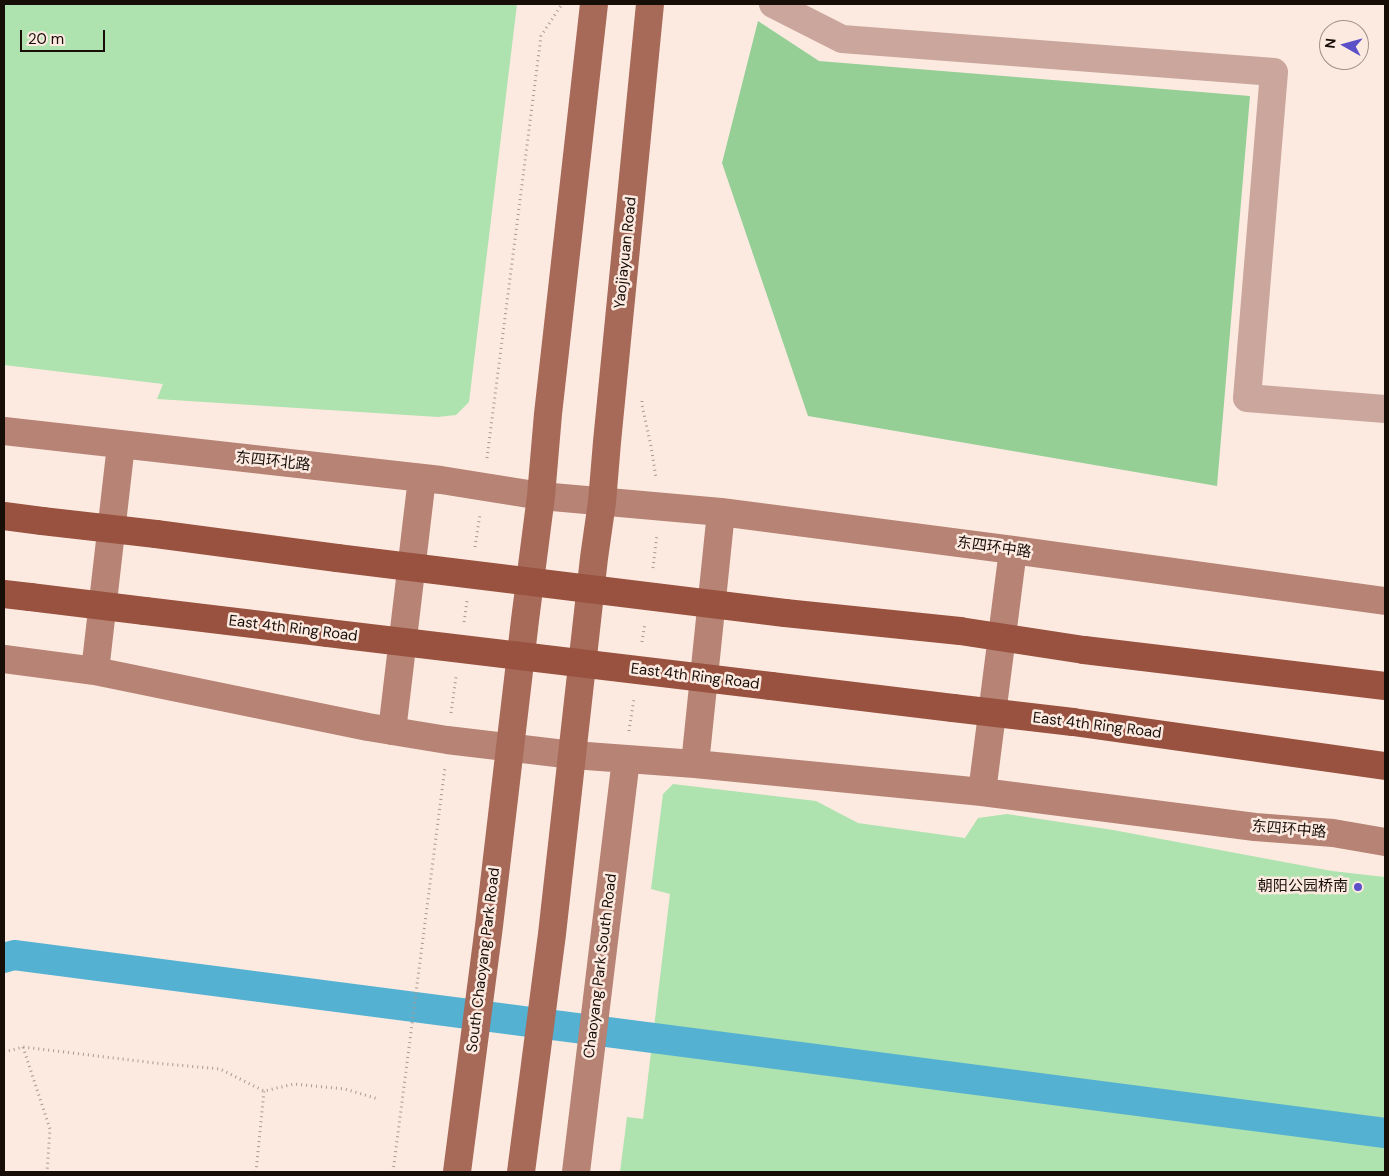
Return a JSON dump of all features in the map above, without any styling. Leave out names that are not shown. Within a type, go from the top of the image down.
[{"type":"highway","points":[[4,516],[785,613],[960,631],[1084,650],[1385,686]]},
{"type":"highway","name":"East 4th Ring Road","points":[[17,596],[1073,722],[1385,766]]},
{"type":"main road","points":[[541,496],[548,414],[594,4]]},
{"type":"main road","name":"Yaojiayuan Road","points":[[573,755],[594,558],[602,502],[606,442],[650,4]]},
{"type":"main road","name":"South Chaoyang Park Road","points":[[457,1172],[541,496]]},
{"type":"main road","points":[[521,1172],[573,755]]},
{"type":"street","points":[[773,4],[842,39],[1274,72],[1246,398],[1385,409]]},
{"type":"street","name":"东四环北路","points":[[4,431],[422,478],[541,496],[602,502]]},
{"type":"street","points":[[95,671],[121,445]]},
{"type":"street","points":[[392,731],[422,478]]},
{"type":"street","name":"东四环中路","points":[[602,502],[721,512],[1385,601]]},
{"type":"street","points":[[695,764],[721,512]]},
{"type":"street","points":[[982,792],[1013,550]]},
{"type":"street","points":[[4,659],[95,671],[392,731],[510,747]]},
{"type":"street","name":"东四环中路","points":[[510,747],[573,755],[695,764],[982,792],[1255,827],[1333,833],[1385,842]]},
{"type":"street","name":"Chaoyang Park South Road","points":[[576,1172],[626,759]]},
{"type":"path","points":[[642,396],[660,508],[652,570]]},
{"type":"path","points":[[642,646],[646,618]]},
{"type":"path","points":[[626,759],[635,693]]},
{"type":"path","points":[[393,1172],[425,918]]},
{"type":"path","points":[[4,1052],[23,1047],[155,1064],[220,1068],[264,1092],[294,1084],[345,1089],[378,1099]]},
{"type":"path","points":[[23,1047],[50,1129],[47,1172]]},
{"type":"path","points":[[256,1172],[264,1092]]},
{"type":"green space","points":[[4,4],[517,4],[469,402],[456,415],[438,417],[157,399],[163,384],[4,365]]},
{"type":"green space","points":[[758,21],[819,61],[1250,96],[1217,486],[808,416],[722,163]]},
{"type":"green space","points":[[673,784],[816,801],[858,823],[965,838],[978,818],[1007,814],[1113,830],[1332,871],[1385,877],[1385,1172],[620,1172],[627,1117],[643,1119],[670,894],[651,889],[663,794]]},
{"type":"waterway","points":[[4,958],[14,955],[1385,1133]]},
{"type":"place","name":"朝阳公园桥南","points":[[1358,887]]}]
